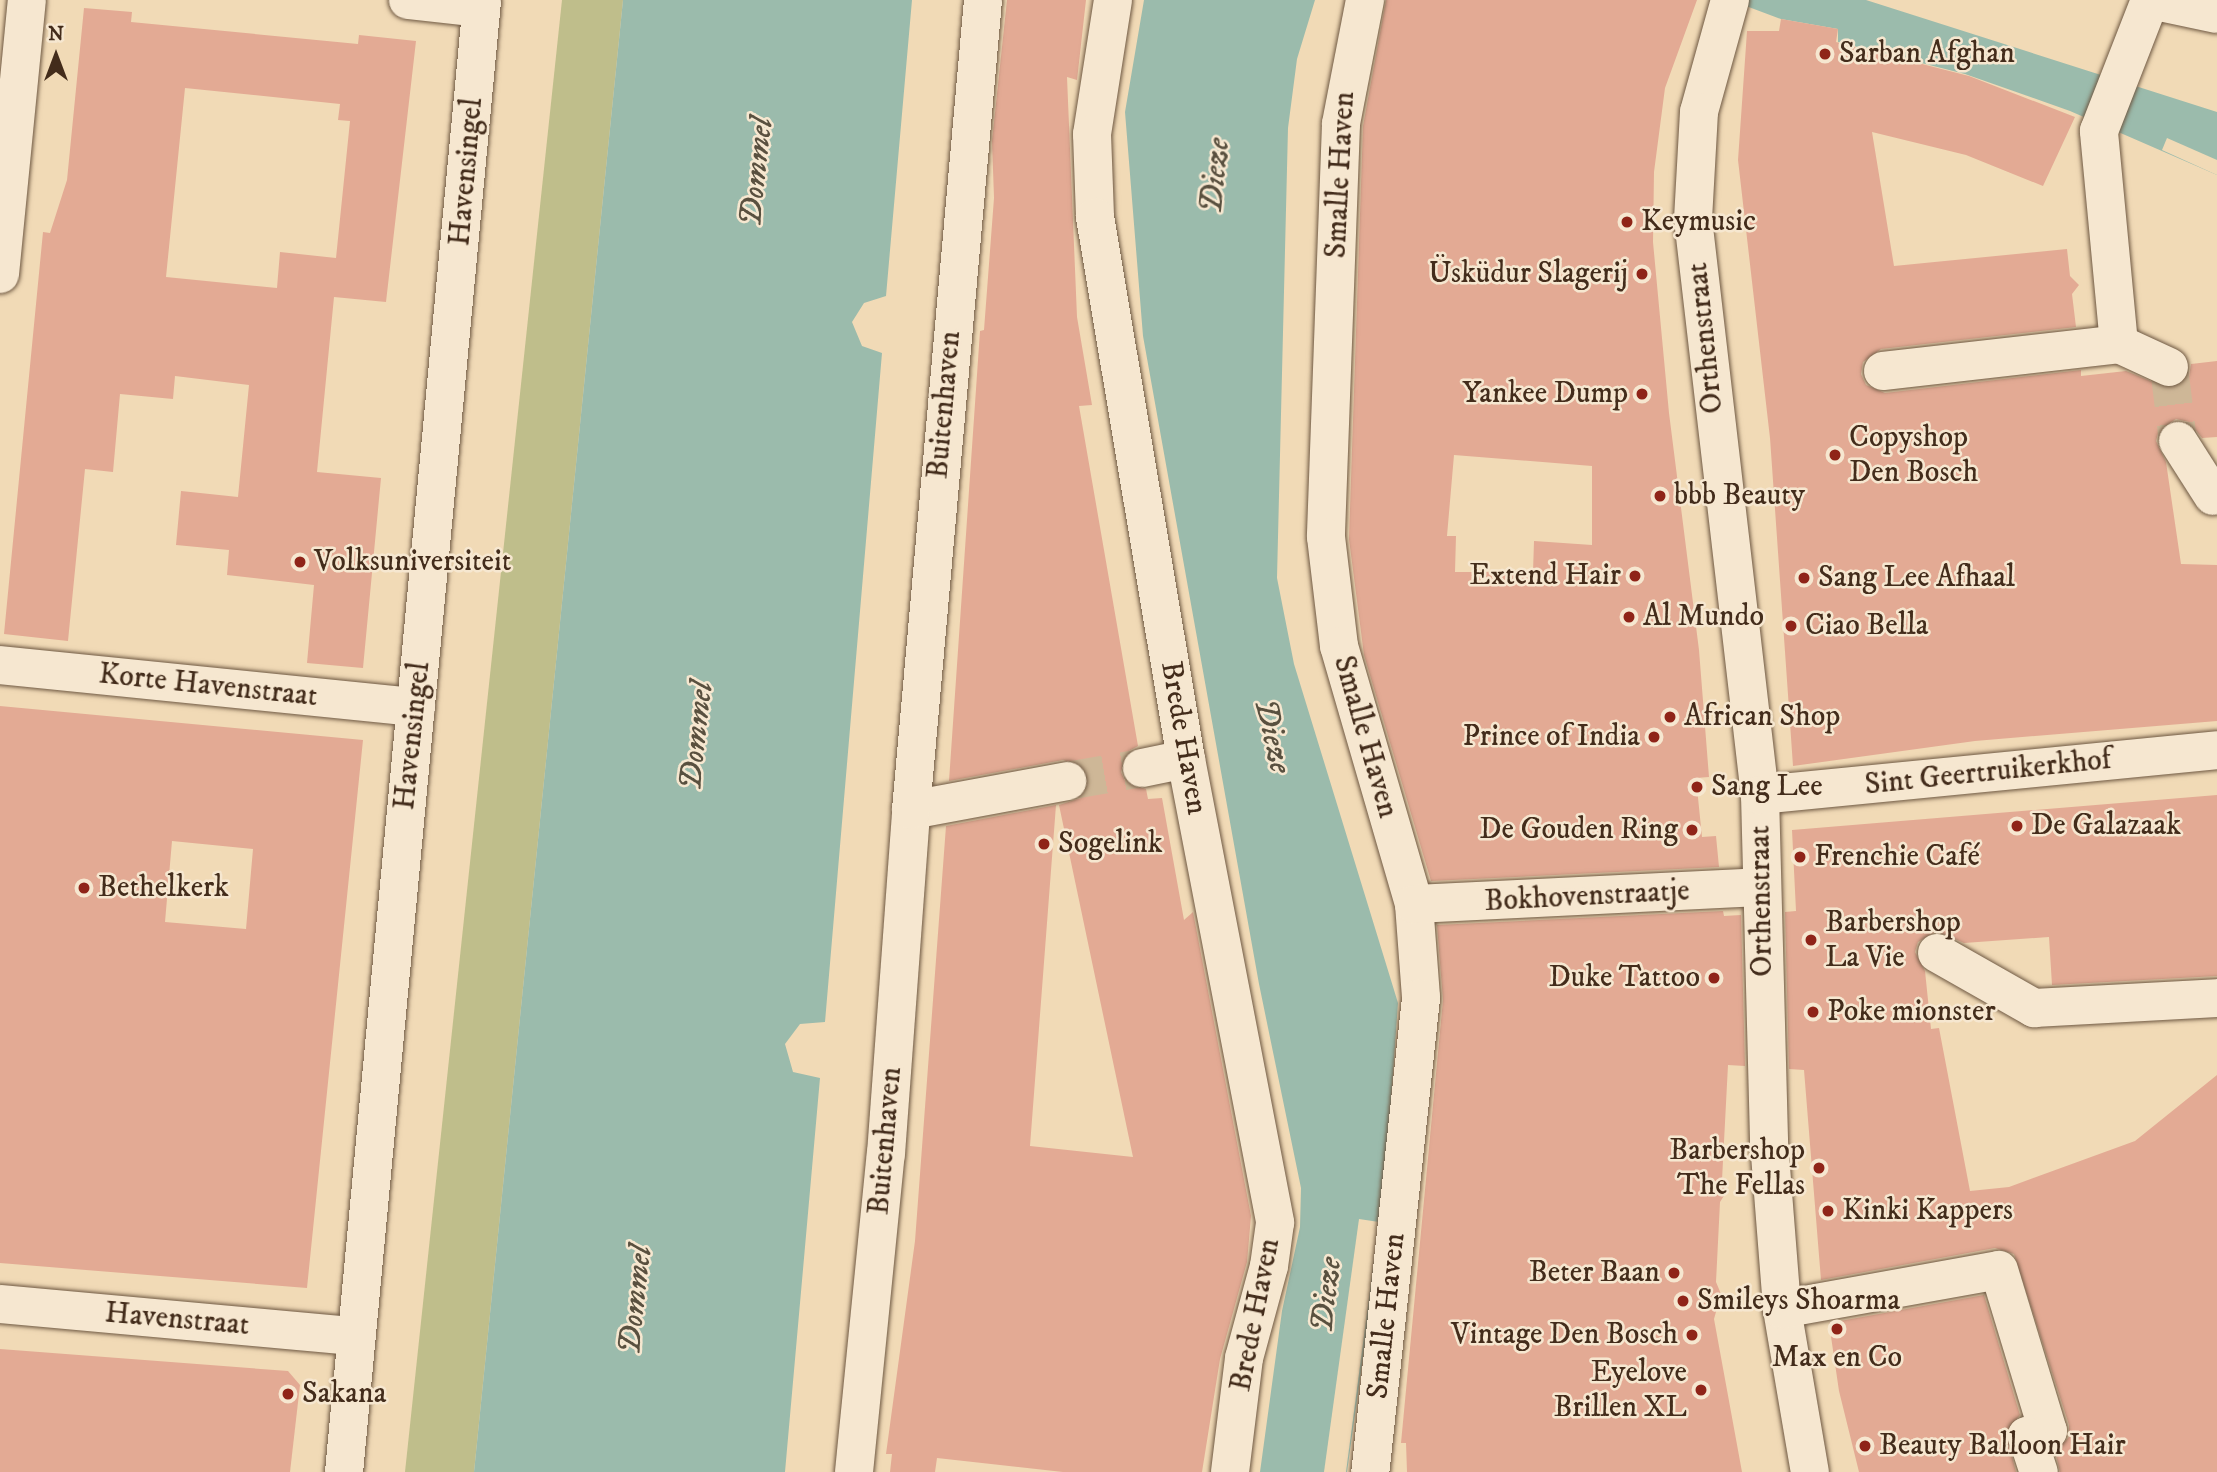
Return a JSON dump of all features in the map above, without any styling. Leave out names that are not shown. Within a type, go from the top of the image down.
[{"type":"street","points":[[0,274],[27,0]]},
{"type":"street","points":[[408,0],[482,4]]},
{"type":"street","name":"Buitenhaven","points":[[854,1472],[886,1154],[911,810],[983,0]]},
{"type":"street","name":"Brede Haven","points":[[1113,0],[1092,134],[1095,216],[1186,759],[1275,1223],[1269,1266],[1244,1358],[1230,1472]]},
{"type":"street","name":"Smalle Haven","points":[[1365,0],[1341,124],[1326,537],[1339,646],[1414,904],[1421,998],[1370,1472]]},
{"type":"street","name":"Havensingel","points":[[344,1472],[354,1336],[482,4]]},
{"type":"street","name":"Orthenstraat","points":[[1726,9],[1699,112],[1693,219],[1760,795],[1769,1142],[1782,1309],[1810,1472]]},
{"type":"street","points":[[2119,344],[2099,131],[2147,11],[2217,14]]},
{"type":"street","points":[[1883,371],[2119,344],[2169,367]]},
{"type":"street","points":[[2178,441],[2213,496]]},
{"type":"street","name":"Korte Havenstraat","points":[[0,665],[416,707]]},
{"type":"street","name":"Sint Geertruikerkhof","points":[[1760,795],[2217,750]]},
{"type":"street","points":[[1142,768],[1186,759]]},
{"type":"street","points":[[911,810],[1066,781]]},
{"type":"street","name":"Bokhovenstraatje","points":[[1414,904],[1761,887]]},
{"type":"street","points":[[1937,953],[2034,1008],[2217,998]]},
{"type":"street","points":[[1782,1309],[1999,1270],[2048,1431],[2027,1436],[2039,1472]]},
{"type":"street","name":"Havenstraat","points":[[0,1304],[354,1336]]},
{"type":"shaded area","points":[[562,0],[623,0],[474,1472],[405,1472]]},
{"type":"water","name":"Dommel","points":[[623,0],[912,0],[886,296],[864,303],[852,322],[862,346],[882,353],[825,1022],[800,1024],[785,1044],[793,1072],[820,1078],[785,1472],[474,1472]]},
{"type":"water","name":"Dieze","points":[[1144,0],[1315,0],[1297,59],[1288,128],[1277,578],[1294,664],[1398,1003],[1383,1215],[1347,1472],[1260,1472],[1282,1311],[1300,1227],[1301,1188],[1259,984],[1143,336],[1125,112]]},
{"type":"water","points":[[1730,0],[1866,0],[2217,112],[2217,175],[2070,111],[1965,74],[1838,42],[1838,29],[1781,19]]},
{"type":"pier","points":[[2167,138],[2217,160],[2217,175],[2162,150]]},
{"type":"pier","points":[[1359,1219],[1379,1222],[1346,1472],[1324,1472]]},
{"type":"building","points":[[1007,0],[1086,0],[1077,80],[1067,77],[1077,317],[1092,405],[1079,406],[1138,746],[1127,752],[1121,772],[1126,783],[1146,789],[1148,799],[1162,798],[1184,920],[1193,912],[1251,1216],[1247,1262],[1220,1359],[1202,1472],[1063,1472],[937,1458],[935,1472],[890,1472],[892,1454],[886,1454],[915,1241],[946,826],[1056,805],[1030,1146],[1133,1157],[1059,805],[1081,798],[1087,789],[1084,767],[1063,760],[949,781],[980,331],[984,330],[994,198],[992,141]]},
{"type":"building","points":[[1386,0],[1697,0],[1665,88],[1654,172],[1653,242],[1669,413],[1699,650],[1709,777],[1696,778],[1702,837],[1716,836],[1719,867],[1431,881],[1364,655],[1349,539],[1363,126]],"holes":[[[1454,455],[1592,466],[1592,545],[1534,541],[1533,572],[1455,572],[1456,536],[1447,536]]]},
{"type":"building","points":[[84,8],[132,12],[131,22],[358,44],[359,35],[416,41],[386,302],[334,297],[317,472],[381,478],[363,668],[307,663],[314,585],[227,575],[229,550],[176,545],[181,491],[238,497],[249,385],[175,376],[173,399],[120,394],[113,472],[85,469],[68,641],[4,634],[43,232],[50,233],[67,180]],"holes":[[[185,88],[340,104],[338,120],[350,121],[336,258],[280,252],[277,288],[166,277]]]},
{"type":"building","points":[[1781,19],[1838,29],[1836,42],[1969,76],[2075,117],[2043,186],[1966,155],[1872,132],[1894,266],[2067,249],[2070,276],[2079,285],[2072,294],[2076,327],[1881,349],[1863,362],[1861,374],[1866,385],[1885,393],[2081,370],[2081,376],[2126,371],[2170,389],[2189,377],[2191,364],[2217,361],[2217,437],[2202,438],[2189,422],[2176,419],[2159,430],[2156,441],[2166,462],[2181,564],[2217,565],[2217,721],[1975,741],[1793,766],[1770,438],[1738,160],[1747,31],[1779,31]]},
{"type":"building","points":[[0,706],[363,740],[307,1288],[0,1263]],"holes":[[[172,841],[253,849],[246,929],[165,922]]]},
{"type":"building","points":[[2217,795],[2217,976],[2052,985],[2049,937],[1964,943],[1936,931],[1918,942],[1915,952],[1925,971],[1931,1029],[1939,1028],[1970,1191],[2009,1187],[2135,1141],[2217,1075],[2217,1472],[2060,1472],[2055,1451],[2069,1437],[2069,1425],[2014,1254],[1995,1248],[1821,1280],[1804,1070],[1789,1069],[1785,912],[1796,911],[1792,830]]},
{"type":"building","points":[[1723,911],[1724,916],[1741,915],[1745,1066],[1728,1065],[1722,1180],[1727,1191],[1720,1202],[1716,1282],[1721,1294],[1714,1319],[1742,1472],[1407,1472],[1406,1443],[1401,1443],[1443,1000],[1437,925]]},
{"type":"building","points":[[1984,1295],[2020,1415],[2006,1432],[2016,1472],[1859,1472],[1839,1391],[1829,1323]]},
{"type":"building","points":[[0,1349],[288,1371],[300,1385],[290,1472],[0,1472]]},
{"type":"tunnel","points":[[2169,367],[2178,441]]},
{"type":"tunnel","points":[[1067,781],[1142,768]]},
{"type":"place","name":"Sarban Afghan","points":[[1825,54]]},
{"type":"place","name":"Keymusic","points":[[1627,222]]},
{"type":"place","name":"Üsküdur Slagerij","points":[[1642,274]]},
{"type":"place","name":"Yankee Dump","points":[[1642,394]]},
{"type":"place","name":"Copyshop Den Bosch","points":[[1835,455]]},
{"type":"place","name":"bbb Beauty","points":[[1660,496]]},
{"type":"place","name":"Volksuniversiteit","points":[[300,562]]},
{"type":"place","name":"Extend Hair","points":[[1635,576]]},
{"type":"place","name":"Sang Lee Afhaal","points":[[1804,578]]},
{"type":"place","name":"Al Mundo","points":[[1629,617]]},
{"type":"place","name":"Ciao Bella","points":[[1791,626]]},
{"type":"place","name":"African Shop","points":[[1670,717]]},
{"type":"place","name":"Prince of India","points":[[1654,737]]},
{"type":"place","name":"Sang Lee","points":[[1697,787]]},
{"type":"place","name":"De Galazaak","points":[[2017,826]]},
{"type":"place","name":"De Gouden Ring","points":[[1692,830]]},
{"type":"place","name":"Sogelink","points":[[1044,844]]},
{"type":"place","name":"Frenchie Café","points":[[1800,857]]},
{"type":"place","name":"Bethelkerk","points":[[84,888]]},
{"type":"place","name":"Barbershop La Vie","points":[[1811,940]]},
{"type":"place","name":"Duke Tattoo","points":[[1714,978]]},
{"type":"place","name":"Poke mionster","points":[[1813,1012]]},
{"type":"place","name":"Barbershop The Fellas","points":[[1819,1168]]},
{"type":"place","name":"Kinki Kappers","points":[[1828,1211]]},
{"type":"place","name":"Beter Baan","points":[[1674,1273]]},
{"type":"place","name":"Smileys Shoarma","points":[[1683,1301]]},
{"type":"place","name":"Max en Co","points":[[1837,1329]]},
{"type":"place","name":"Vintage Den Bosch","points":[[1692,1335]]},
{"type":"place","name":"Eyelove Brillen XL","points":[[1701,1390]]},
{"type":"place","name":"Sakana","points":[[288,1394]]},
{"type":"place","name":"Beauty Balloon Hair","points":[[1865,1446]]}]
